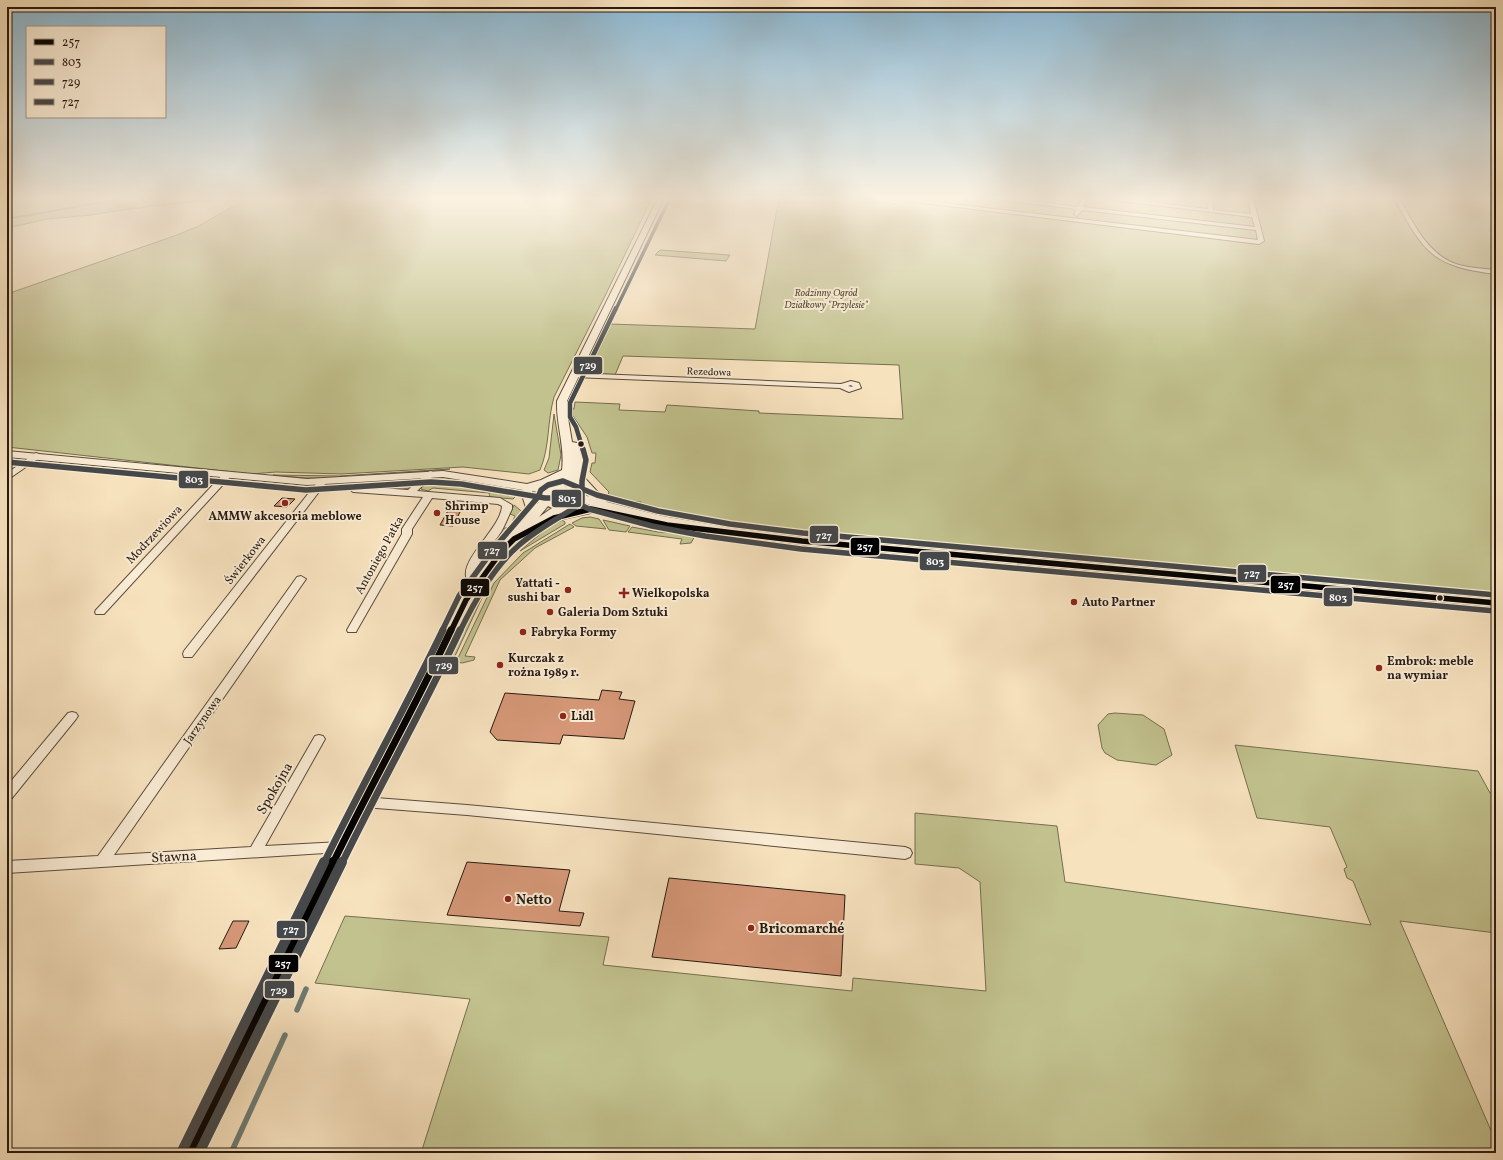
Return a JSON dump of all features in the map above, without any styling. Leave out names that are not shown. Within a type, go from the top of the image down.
[{"type":"street","points":[[516,537],[550,513],[574,501],[576,494],[562,419],[562,401],[634,252]]},
{"type":"street","points":[[1433,252],[1441,259],[1456,265],[1496,272]]},
{"type":"street","name":"Rezedowa","points":[[574,375],[843,386]]},
{"type":"street","points":[[7,454],[227,475],[322,482],[427,476],[479,478],[528,489],[554,491],[568,490],[586,500],[605,506],[701,528]]},
{"type":"street","points":[[7,477],[36,456]]},
{"type":"street","points":[[528,489],[571,473]]},
{"type":"street","points":[[190,1153],[341,846],[417,702],[466,600],[540,508],[547,494],[554,491],[571,473]]},
{"type":"street","points":[[571,473],[605,506]]},
{"type":"street","name":"Modrzewiowa","points":[[100,612],[227,475]]},
{"type":"street","points":[[410,493],[427,476]]},
{"type":"street","name":"Świerkowa","points":[[188,654],[322,482]]},
{"type":"street","points":[[353,489],[500,501],[507,505],[507,509],[496,532],[474,562],[470,577],[472,583],[476,586]]},
{"type":"street","points":[[528,489],[540,508]]},
{"type":"street","points":[[528,489],[539,496],[540,508]]},
{"type":"street","name":"Antoniego Patka","points":[[352,630],[407,534],[407,529],[429,495]]},
{"type":"street","points":[[540,508],[551,505],[564,505],[667,524],[848,546],[1496,603]]},
{"type":"street","points":[[516,537],[554,518],[591,509]]},
{"type":"street","name":"Jarzynowa","points":[[103,860],[301,579]]},
{"type":"street","points":[[7,795],[72,716]]},
{"type":"street","name":"Spokojna","points":[[255,852],[318,739]]},
{"type":"street","points":[[363,802],[712,834],[905,854]]},
{"type":"street","name":"Stawna","points":[[7,867],[341,846]]},
{"type":"green space","points":[[128,252],[626,252],[554,397],[550,415],[547,443],[540,470],[529,474],[463,467],[341,474],[276,472],[251,474],[7,447],[7,294]]},
{"type":"green space","points":[[658,252],[690,252],[730,255],[726,261],[655,255]]},
{"type":"green space","name":"Rodzinny Ogród Działkowy \"Przylesie\"","points":[[769,252],[1496,252],[1496,595],[879,544],[763,532],[638,505],[632,503],[641,504],[641,502],[623,501],[608,495],[609,492],[590,472],[592,463],[595,463],[596,453],[592,453],[587,437],[571,413],[571,409],[574,409],[575,402],[620,404],[619,410],[665,412],[667,405],[759,411],[759,413],[903,419],[899,365],[623,356],[615,375],[587,374],[610,324],[755,329]]},
{"type":"green space","points":[[554,414],[561,455],[558,470],[548,473],[544,470],[549,458]]},
{"type":"green space","points":[[450,469],[339,478],[305,478],[273,475],[339,476]]},
{"type":"green space","points":[[408,481],[411,485],[409,488],[399,490],[327,485]]},
{"type":"green space","points":[[429,482],[516,496],[513,499],[490,497],[489,493],[433,488],[428,491],[421,489],[423,484]]},
{"type":"green space","points":[[514,505],[525,514],[520,522],[495,540],[501,529],[510,527],[515,516],[510,514]]},
{"type":"green space","points":[[590,517],[599,519],[606,529],[576,526],[572,523],[582,518]]},
{"type":"green space","points":[[562,520],[565,524],[520,551],[547,528]]},
{"type":"green space","points":[[603,520],[630,526],[626,532],[609,530]]},
{"type":"green space","points":[[570,524],[574,527],[535,548],[500,580],[465,656],[475,657],[474,660],[462,663],[456,662],[494,583],[523,553]]},
{"type":"green space","points":[[632,527],[658,532],[696,534],[691,543],[680,544],[682,539],[628,532]]},
{"type":"green space","points":[[487,587],[455,656],[450,662],[467,619]]},
{"type":"green space","points":[[431,693],[404,751],[399,748]]},
{"type":"green space","points":[[1108,714],[1143,715],[1164,729],[1172,755],[1156,765],[1117,760],[1105,753],[1102,748],[1098,725]]},
{"type":"green space","points":[[1235,745],[1478,771],[1490,793],[1496,794],[1496,933],[1400,921],[1496,1142],[1496,1153],[421,1153],[470,999],[315,983],[345,916],[609,937],[603,965],[852,991],[853,978],[986,991],[980,882],[959,868],[915,864],[915,813],[1057,826],[1065,882],[1371,925],[1353,881],[1347,878],[1344,869],[1347,867],[1330,827],[1257,818]]},
{"type":"building","name":"AMMW akcesoria meblowe","points":[[282,498],[295,499],[287,507],[274,506]]},
{"type":"building","points":[[450,507],[462,508],[453,526],[440,525]]},
{"type":"building","name":"Lidl","points":[[602,690],[622,692],[619,699],[635,701],[624,739],[563,735],[560,744],[497,740],[490,732],[505,693],[599,700]]},
{"type":"building","name":"Netto","points":[[467,862],[570,870],[559,911],[584,913],[580,926],[447,915]]},
{"type":"building","name":"Bricomarché","points":[[669,878],[845,895],[841,976],[652,957]]},
{"type":"building","points":[[233,921],[249,921],[236,948],[219,949]]},
{"type":"waterway","points":[[297,1010],[306,989]]},
{"type":"waterway","points":[[231,1153],[285,1035]]},
{"type":"transit line","name":"729","points":[[199,1153],[370,806],[424,706],[473,604],[507,557],[519,545],[582,503],[582,481],[586,460],[576,427],[570,417],[570,403],[644,252]]},
{"type":"transit line","name":"803","points":[[7,462],[306,490],[431,482],[461,484],[545,498],[566,498],[589,509],[652,526],[705,536],[801,549],[1495,611]]},
{"type":"transit line","name":"727","points":[[183,1149],[356,798],[410,698],[459,596],[495,547],[538,497],[541,490],[548,485],[563,481],[597,495],[658,511],[730,524],[803,533],[1496,595]]},
{"type":"transit line","name":"257","points":[[190,1153],[363,802],[417,702],[466,600],[501,552],[514,539],[554,518],[591,509],[667,525],[802,541],[1496,603]]},
{"type":"place","name":"AMMW akcesoria meblowe","points":[[285,503]]},
{"type":"place","name":"Shrimp House","points":[[437,513]]},
{"type":"place","name":"Yattati - sushi bar","points":[[568,590]]},
{"type":"place","name":"Wielkopolska","points":[[624,593]]},
{"type":"place","name":"Auto Partner","points":[[1074,602]]},
{"type":"place","name":"Galeria Dom Sztuki","points":[[550,612]]},
{"type":"place","name":"Fabryka Formy","points":[[523,632]]},
{"type":"place","name":"Kurczak z rożna 1989 r.","points":[[500,665]]},
{"type":"place","name":"Embrok: meble na wymiar","points":[[1379,668]]},
{"type":"place","name":"Lidl","points":[[563,716]]},
{"type":"place","name":"Netto","points":[[508,899]]},
{"type":"place","name":"Bricomarché","points":[[751,928]]}]
